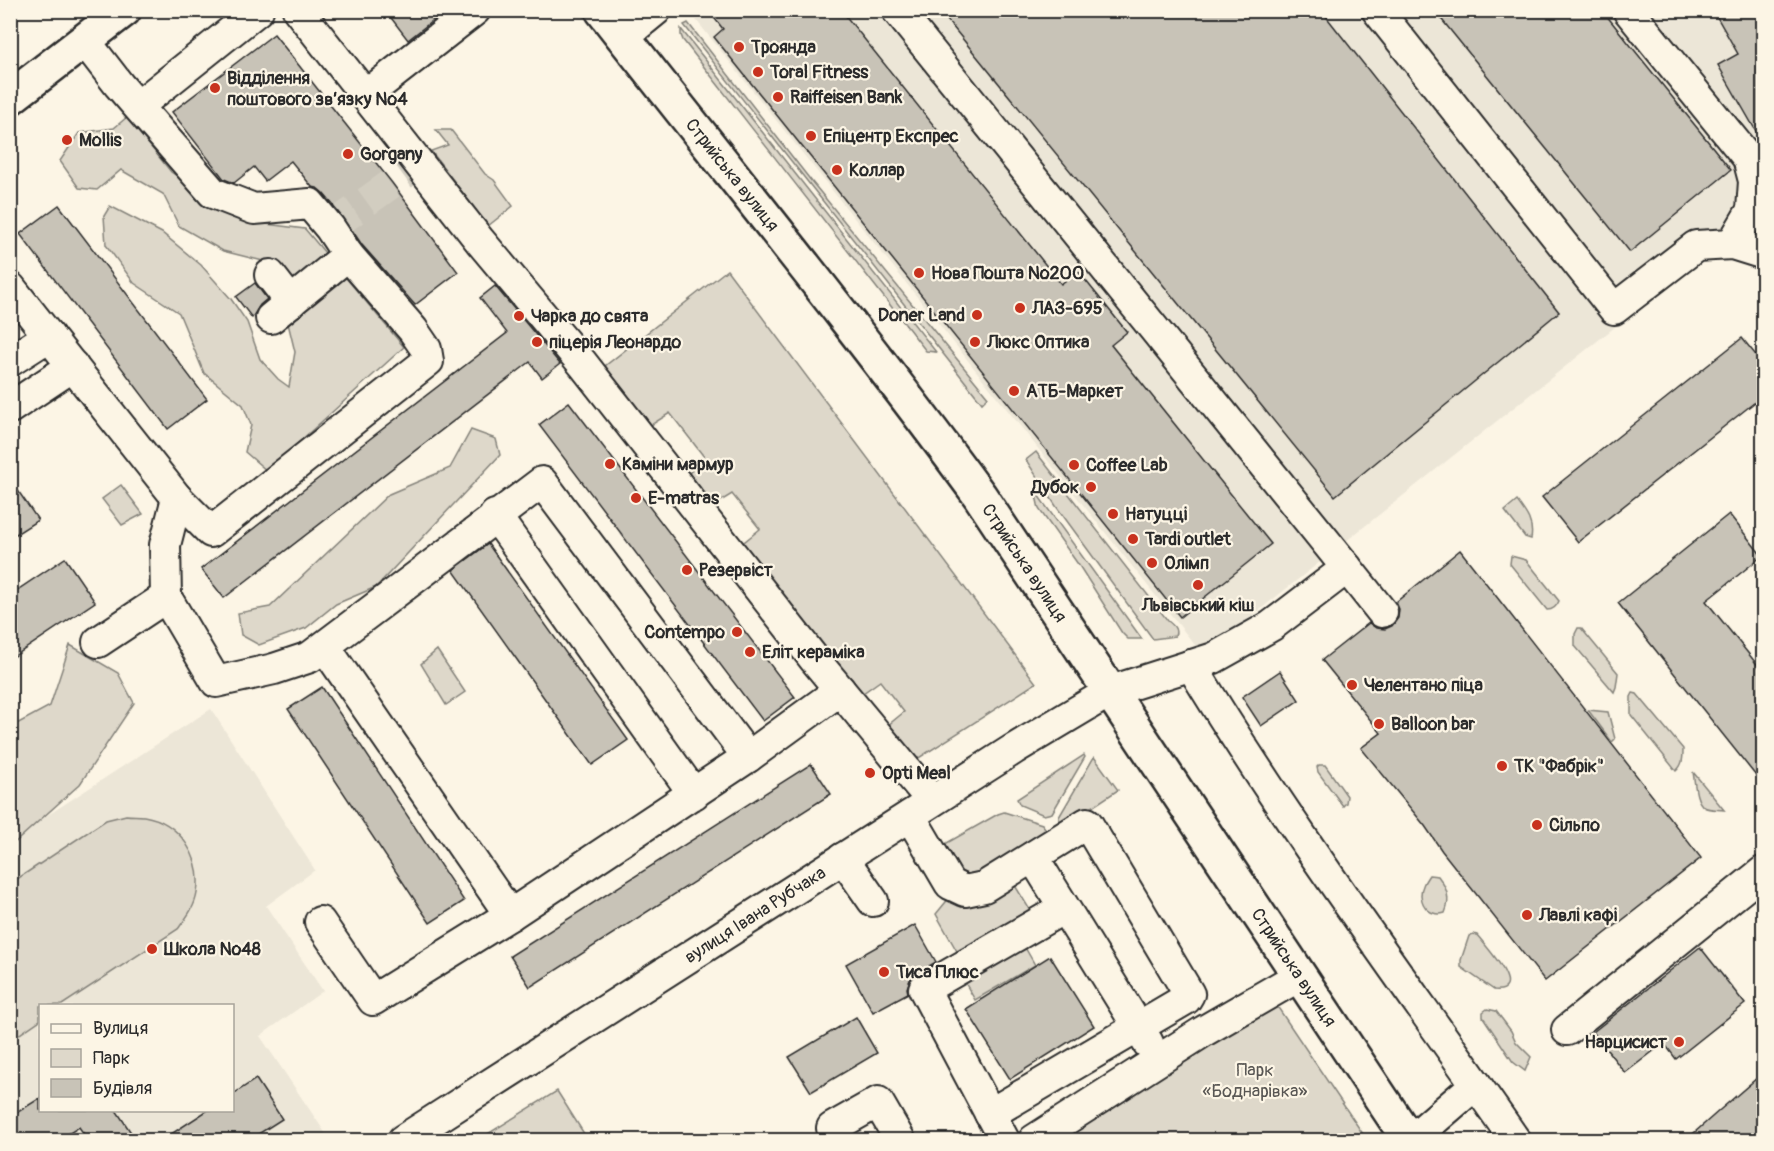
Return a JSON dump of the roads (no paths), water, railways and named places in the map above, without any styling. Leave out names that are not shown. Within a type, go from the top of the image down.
[{"type":"main road","points":[[10,98],[124,10]]},
{"type":"main road","name":"Стрийська вулиця","points":[[603,10],[817,282],[980,496],[1410,1140]]},
{"type":"street","points":[[138,106],[258,10]]},
{"type":"street","points":[[298,10],[840,690],[921,808],[950,884],[965,891],[984,887],[1087,823],[1189,994],[1186,999],[990,1114]]},
{"type":"street","points":[[366,95],[475,10]]},
{"type":"street","points":[[623,37],[656,10]]},
{"type":"street","points":[[897,10],[1382,612]]},
{"type":"street","points":[[1377,10],[1614,309],[1696,246],[1732,244],[1764,254]]},
{"type":"street","points":[[1628,10],[1748,158],[1754,181],[1752,210],[1732,244]]},
{"type":"street","points":[[10,286],[177,498],[211,532],[428,361],[426,349],[413,330],[348,255],[310,204],[254,209],[213,193],[119,85],[85,41]]},
{"type":"street","points":[[270,275],[281,310],[348,255]]},
{"type":"street","points":[[10,361],[49,336]]},
{"type":"street","points":[[10,408],[73,366]]},
{"type":"street","points":[[177,498],[165,545],[166,597],[216,682],[274,669],[309,657],[495,515],[542,482],[748,757]]},
{"type":"street","points":[[495,515],[694,794]]},
{"type":"street","name":"вулиця Івана Рубчака","points":[[403,1140],[1014,749],[1111,691],[1214,658],[1270,626],[1347,568]]},
{"type":"street","points":[[98,642],[166,597]]},
{"type":"street","points":[[325,647],[510,915]]},
{"type":"street","points":[[1191,665],[1223,719],[1360,920],[1515,1140]]},
{"type":"street","points":[[320,922],[373,1000],[510,915],[694,794],[840,690]]},
{"type":"street","points":[[1033,857],[1160,1060]]},
{"type":"street","points":[[843,858],[873,901]]},
{"type":"street","points":[[1567,1030],[1764,871]]},
{"type":"street","points":[[1004,1140],[924,989],[1064,908]]},
{"type":"street","points":[[1034,1140],[1204,1031],[1299,976]]},
{"type":"street","points":[[1410,1140],[1476,1084]]},
{"type":"street","points":[[832,1128],[878,1102],[900,1140]]},
{"type":"tunnel","points":[[330,228],[420,163]]},
{"type":"place","name":"Троянда","points":[[739,47]]},
{"type":"place","name":"Toral Fitness","points":[[758,72]]},
{"type":"place","name":"Відділення поштового зв’язку №4","points":[[215,88]]},
{"type":"place","name":"Raiffeisen Bank","points":[[778,97]]},
{"type":"place","name":"Епіцентр Експрес","points":[[811,136]]},
{"type":"place","name":"Mollis","points":[[67,140]]},
{"type":"place","name":"Gorgany","points":[[348,154]]},
{"type":"place","name":"Коллар","points":[[837,170]]},
{"type":"place","name":"Нова Пошта №200","points":[[919,273]]},
{"type":"place","name":"ЛАЗ-695","points":[[1020,308]]},
{"type":"place","name":"Doner Land","points":[[977,315]]},
{"type":"place","name":"Чарка до свята","points":[[519,316]]},
{"type":"place","name":"піцерія Леонардо","points":[[537,342]]},
{"type":"place","name":"Люкс Оптика","points":[[975,342]]},
{"type":"place","name":"АТБ-Маркет","points":[[1014,391]]},
{"type":"place","name":"Каміни мармур","points":[[610,464]]},
{"type":"place","name":"Coffee Lab","points":[[1074,465]]},
{"type":"place","name":"Дубок","points":[[1091,487]]},
{"type":"place","name":"E-matras","points":[[636,498]]},
{"type":"place","name":"Натуцці","points":[[1113,514]]},
{"type":"place","name":"Tardi outlet","points":[[1133,539]]},
{"type":"place","name":"Олімп","points":[[1152,563]]},
{"type":"place","name":"Резервіст","points":[[687,570]]},
{"type":"place","name":"Львівський кіш","points":[[1198,585]]},
{"type":"place","name":"Contempo","points":[[737,632]]},
{"type":"place","name":"Еліт кераміка","points":[[750,652]]},
{"type":"place","name":"Челентано піца","points":[[1352,685]]},
{"type":"place","name":"Balloon bar","points":[[1379,724]]},
{"type":"place","name":"ТК \"Фабрік\"","points":[[1502,766]]},
{"type":"place","name":"Opti Meal","points":[[870,773]]},
{"type":"place","name":"Сільпо","points":[[1537,825]]},
{"type":"place","name":"Лавлі кафі","points":[[1527,915]]},
{"type":"place","name":"Школа №48","points":[[152,949]]},
{"type":"place","name":"Тиса Плюс","points":[[884,972]]},
{"type":"place","name":"Нарцисист","points":[[1679,1042]]},
{"type":"park label","name":"Парк «Боднарівка»","points":[[1255,1080]]}]
